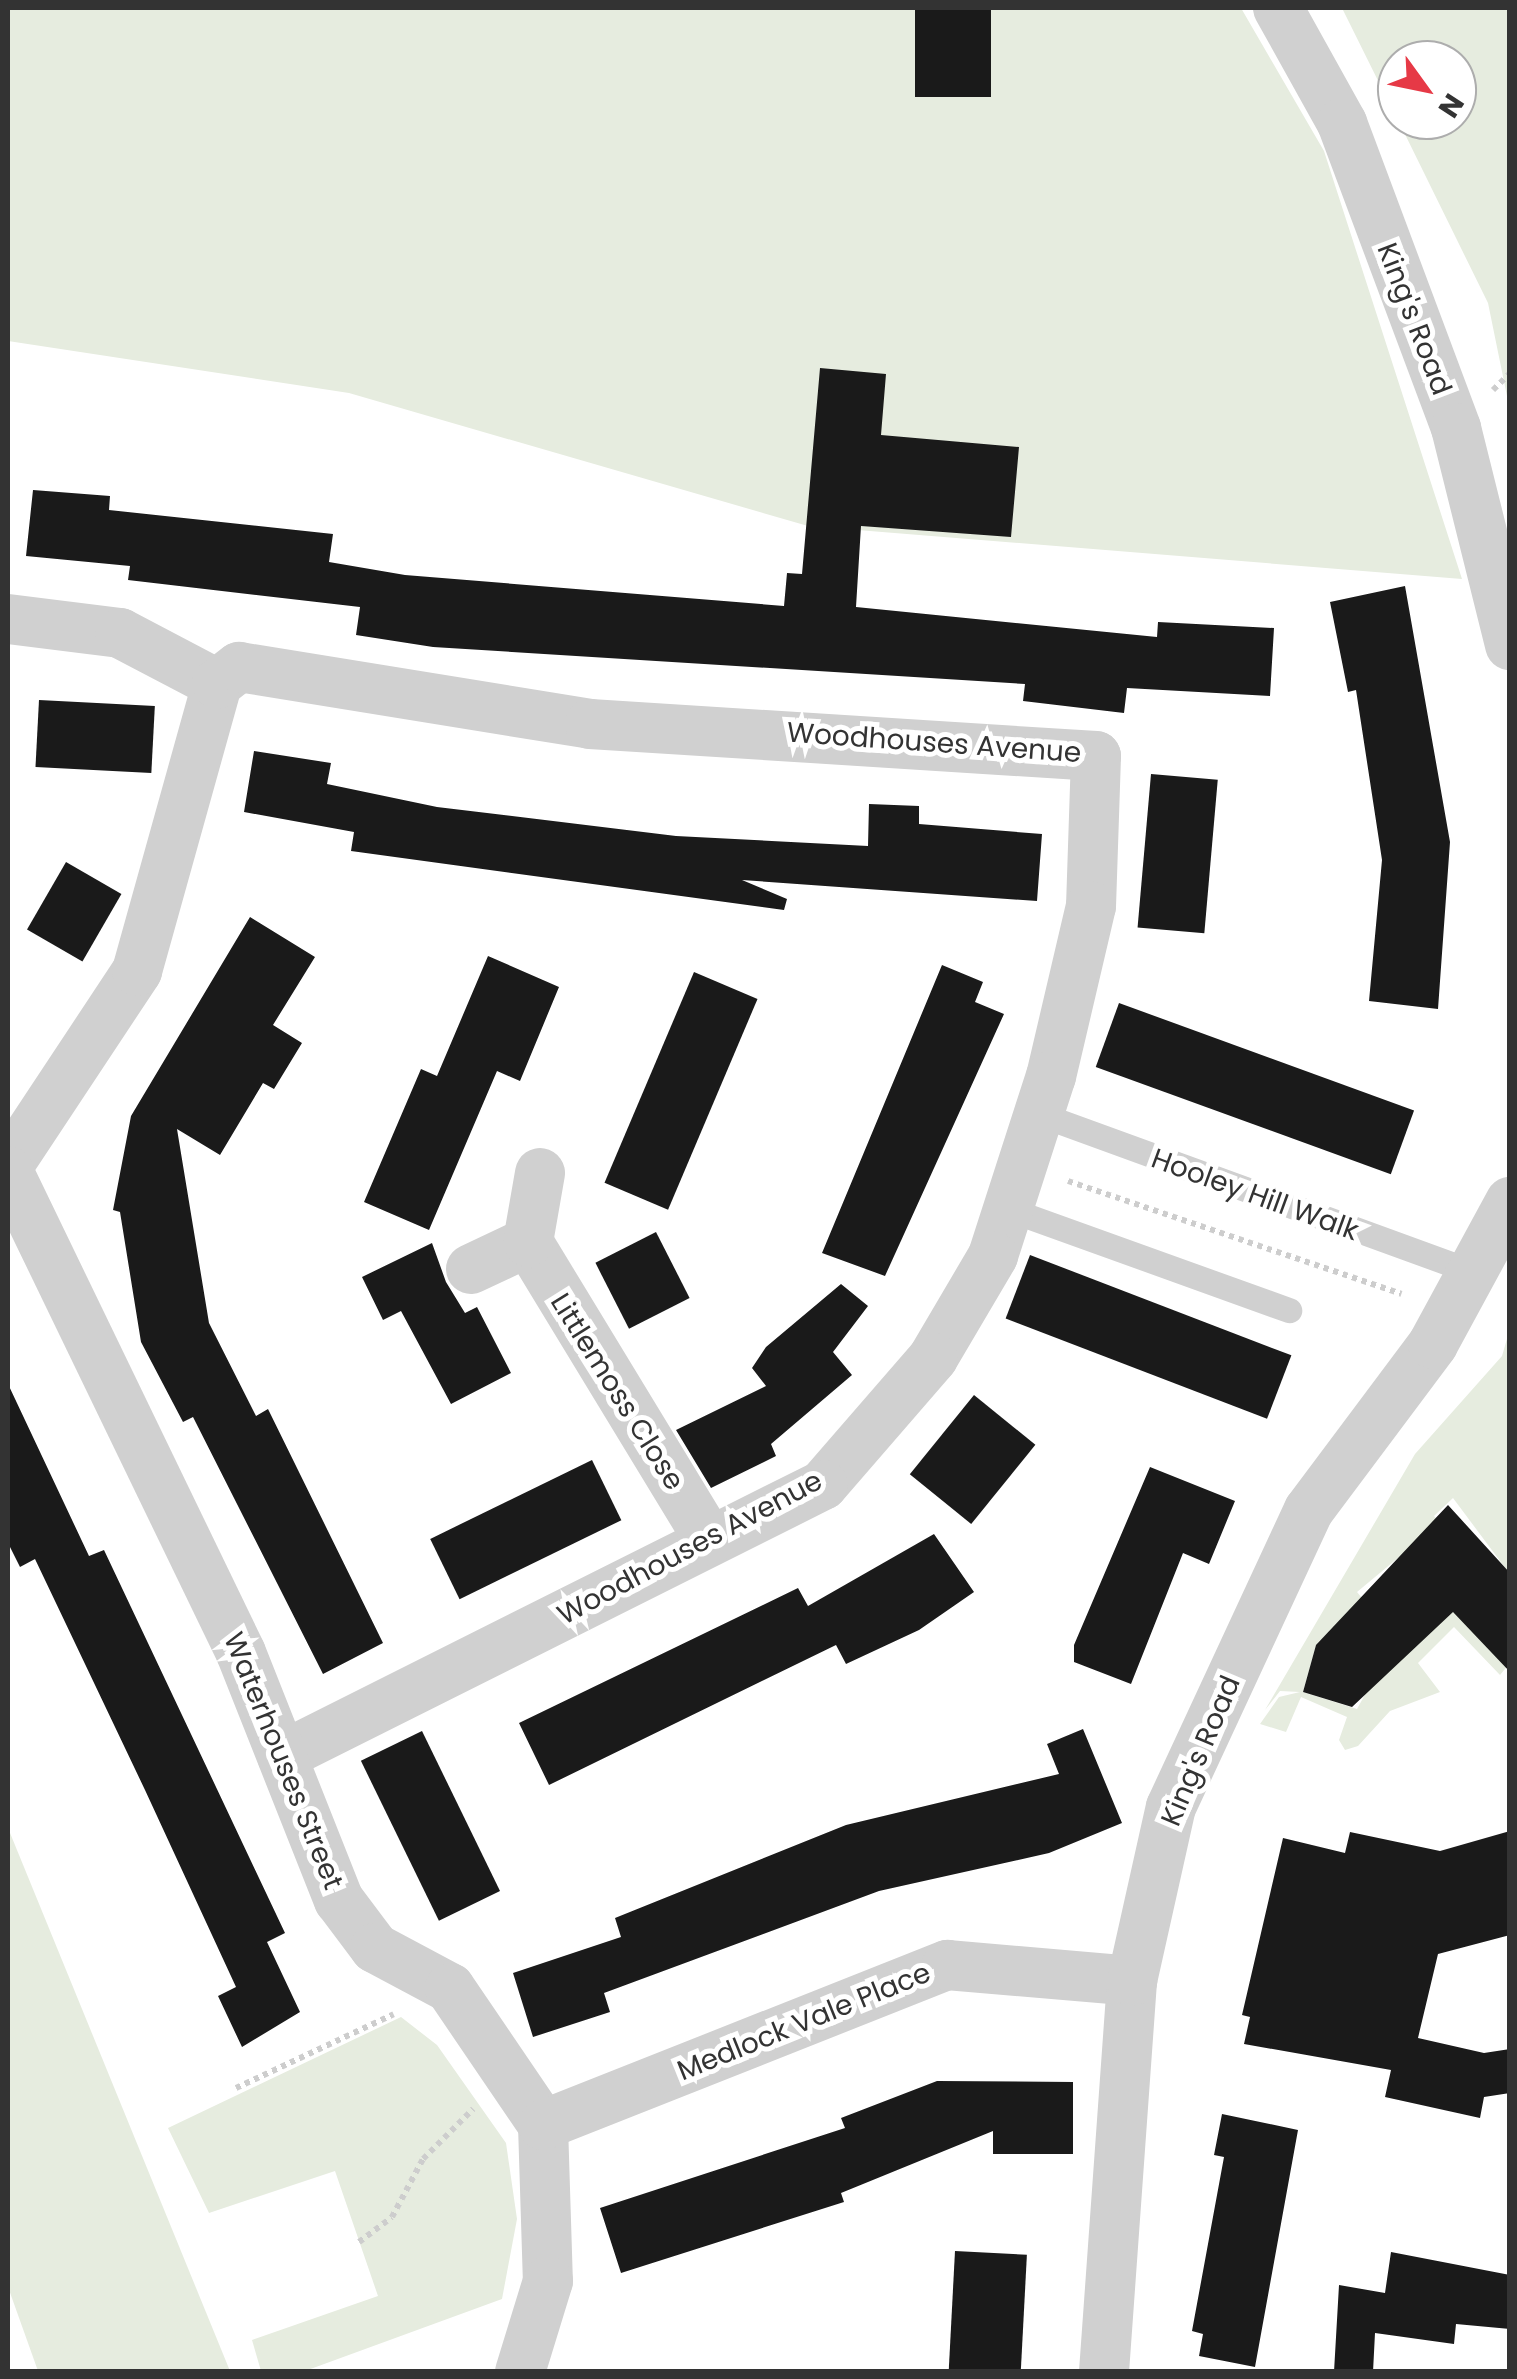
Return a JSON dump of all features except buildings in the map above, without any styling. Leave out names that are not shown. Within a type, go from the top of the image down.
[{"type":"street","name":"King's Road","points":[[1278,8],[1342,124],[1456,428],[1510,645]]},
{"type":"street","points":[[8,619],[120,633],[216,684],[137,971],[8,1168]]},
{"type":"street","name":"Woodhouses Avenue","points":[[216,684],[239,666],[590,724],[1096,756],[1092,906],[1039,1114],[993,1256],[932,1358],[822,1485],[282,1756]]},
{"type":"street","name":"Waterhouses Street","points":[[8,1168],[282,1756],[339,1900],[375,1948],[450,1988],[516,2080],[543,2126],[548,2281],[520,2372]]},
{"type":"street","points":[[471,1269],[528,1242],[540,1173]]},
{"type":"street","name":"King's Road","points":[[1104,2372],[1132,1982],[1171,1807],[1309,1510],[1461,1291],[1510,1202]]},
{"type":"street","name":"Littlemoss Close","points":[[528,1242],[709,1540]]},
{"type":"street","name":"Medlock Vale Place","points":[[543,2126],[947,1965],[1132,1982]]},
{"type":"lane","name":"Hooley Hill Walk","points":[[1039,1114],[1220,1185],[1461,1291]]},
{"type":"lane","points":[[1016,1188],[1186,1274],[1289,1310]]},
{"type":"path","points":[[1186,1274],[1220,1185]]},
{"type":"path","points":[[1016,1188],[1205,1225],[1461,1291]]},
{"type":"path","points":[[236,2088],[450,1988]]},
{"type":"path","points":[[359,2242],[392,2217],[452,2126],[516,2080]]},
{"type":"shaded area","points":[[8,8],[1241,8],[1324,151],[1462,579],[808,526],[349,393],[8,341]]},
{"type":"shaded area","points":[[1342,8],[1509,8],[1509,406],[1488,303],[1408,140],[1477,140],[1477,40],[1377,40],[1377,79]]},
{"type":"shaded area","points":[[1509,1332],[1509,1573],[1453,1498],[1434,1516],[1440,1523],[1357,1592],[1362,1598],[1316,1645],[1303,1692],[1357,1709],[1383,1662],[1447,1606],[1509,1664],[1500,1675],[1454,1627],[1418,1663],[1440,1692],[1390,1711],[1358,1746],[1345,1750],[1339,1740],[1347,1717],[1301,1697],[1286,1732],[1260,1724],[1279,1697],[1300,1692],[1280,1691],[1265,1710],[1415,1454],[1502,1356]]},
{"type":"shaded area","points":[[8,1828],[230,2371],[38,2371],[8,2287]]},
{"type":"shaded area","points":[[401,2017],[437,2045],[506,2143],[517,2219],[502,2299],[305,2371],[261,2371],[252,2340],[378,2296],[335,2171],[209,2213],[168,2128]]}]
